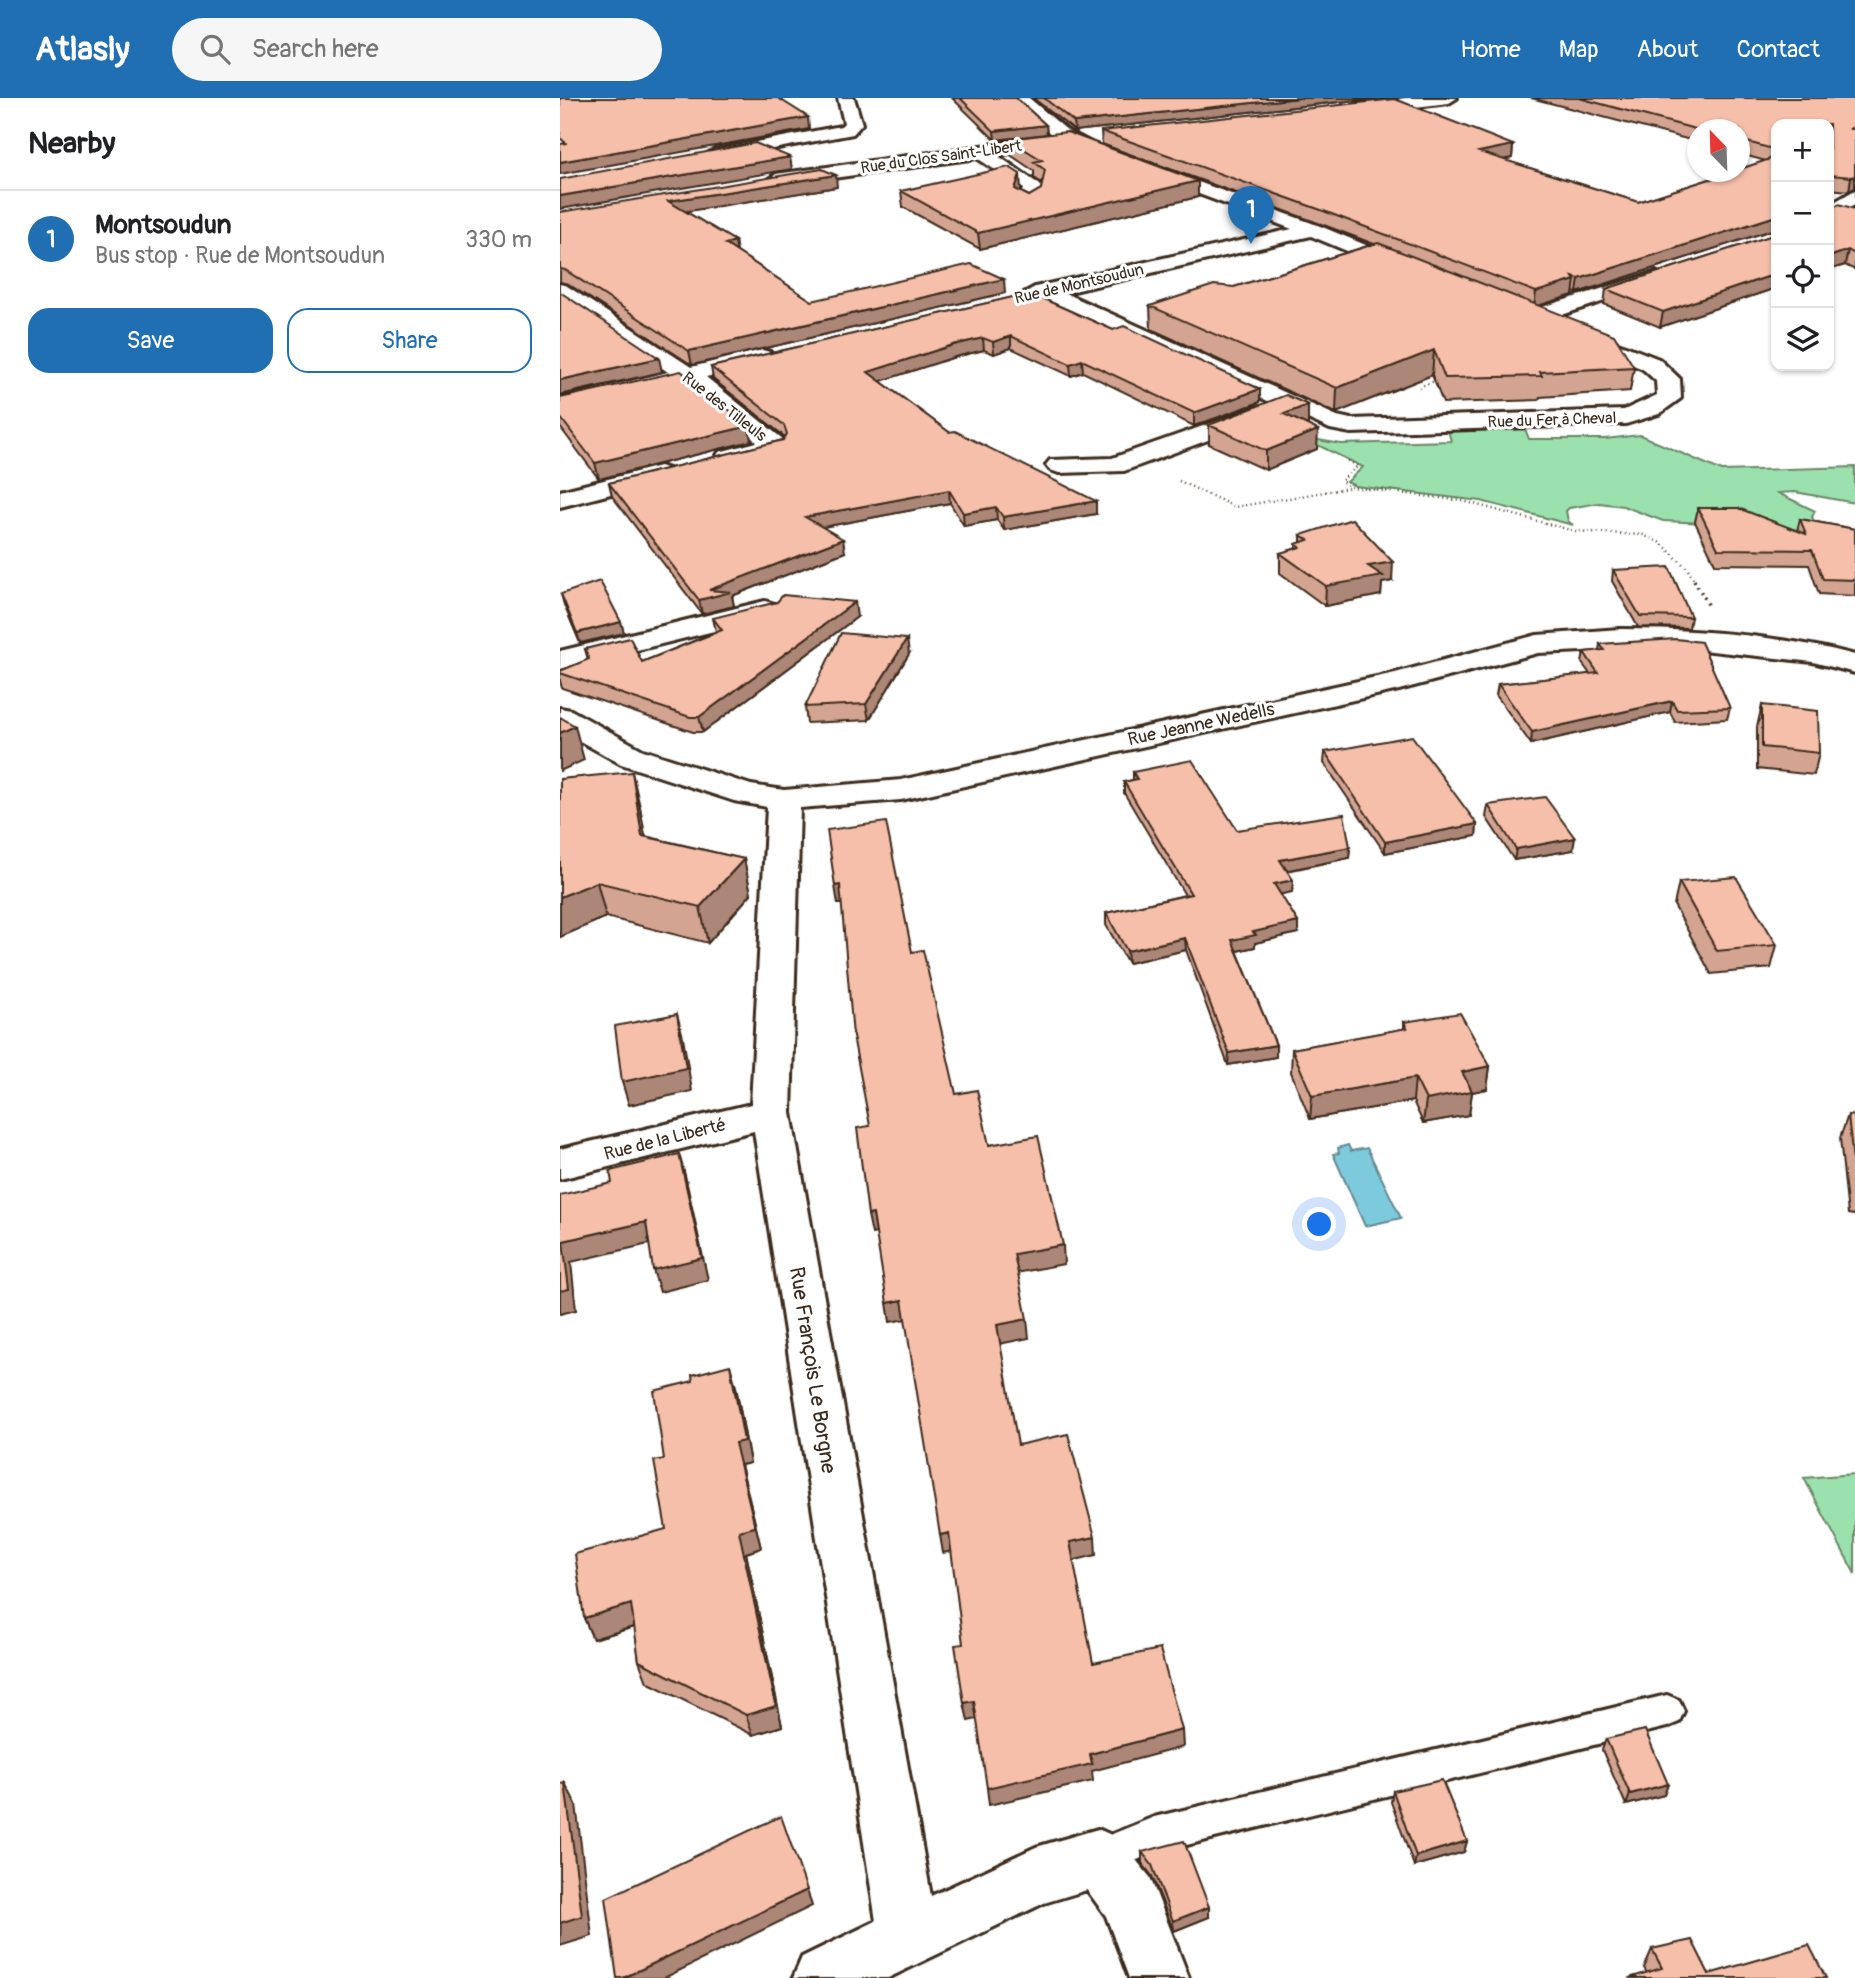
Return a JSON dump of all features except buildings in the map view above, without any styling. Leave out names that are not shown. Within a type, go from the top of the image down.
[{"type":"street","points":[[697,158],[847,130],[853,124],[846,98]]},
{"type":"street","points":[[1019,98],[1070,140],[1313,230],[1433,278]]},
{"type":"street","points":[[1335,112],[1449,98]]},
{"type":"street","name":"Rue du Clos Saint-Libert","points":[[758,183],[977,150],[1104,137]]},
{"type":"street","points":[[977,150],[1034,187],[1029,204]]},
{"type":"street","points":[[1834,210],[1855,196]]},
{"type":"street","name":"Rue de Montsoudun","points":[[1010,299],[1313,230]]},
{"type":"street","points":[[1534,317],[1674,272]]},
{"type":"street","name":"Rue des Tilleuls","points":[[560,290],[687,375],[775,445],[708,462]]},
{"type":"street","name":"Rue du Fer à Cheval","points":[[1050,290],[1058,298],[1286,403],[1330,422],[1351,426],[1626,417],[1651,409],[1669,398],[1668,379],[1651,364],[1509,307]]},
{"type":"street","points":[[560,405],[781,353]]},
{"type":"street","points":[[1059,465],[1115,466],[1286,403]]},
{"type":"street","points":[[560,499],[681,469]]},
{"type":"street","points":[[560,660],[768,609]]},
{"type":"street","name":"Rue Jeanne Wedells","points":[[560,717],[632,757],[746,794],[784,800],[901,790],[1399,681],[1537,644],[1620,638],[1730,643],[1814,653],[1855,664]]},
{"type":"street","name":"Rue François Le Borgne","points":[[784,800],[771,1113],[908,1937]]},
{"type":"street","name":"Rue de la Liberté","points":[[560,1164],[771,1113]]},
{"type":"street","points":[[823,1978],[1036,1876],[1098,1858],[1129,1898],[1159,1978]]},
{"type":"lane","points":[[1098,1858],[1154,1835],[1667,1711]]},
{"type":"path","points":[[1419,387],[1444,377]]},
{"type":"path","points":[[1135,458],[1235,507],[1351,487],[1463,501],[1574,531],[1643,535],[1661,543],[1687,568],[1730,643]]},
{"type":"path","points":[[1346,460],[1358,466],[1341,481],[1351,487]]},
{"type":"green space","points":[[1524,426],[1529,439],[1605,439],[1640,435],[1722,471],[1855,467],[1855,503],[1795,492],[1778,493],[1815,511],[1812,517],[1816,524],[1815,537],[1705,523],[1663,521],[1623,506],[1599,503],[1569,508],[1566,511],[1568,521],[1573,525],[1481,501],[1355,486],[1347,482],[1363,467],[1301,437],[1341,444],[1451,441],[1447,427]]},
{"type":"green space","points":[[1855,1474],[1855,1574],[1804,1478]]},
{"type":"water","points":[[1348,1145],[1351,1151],[1367,1148],[1401,1218],[1365,1226],[1333,1154],[1339,1153],[1338,1148]]},
{"type":"place","name":"Montsoudun","points":[[1251,244]]}]
